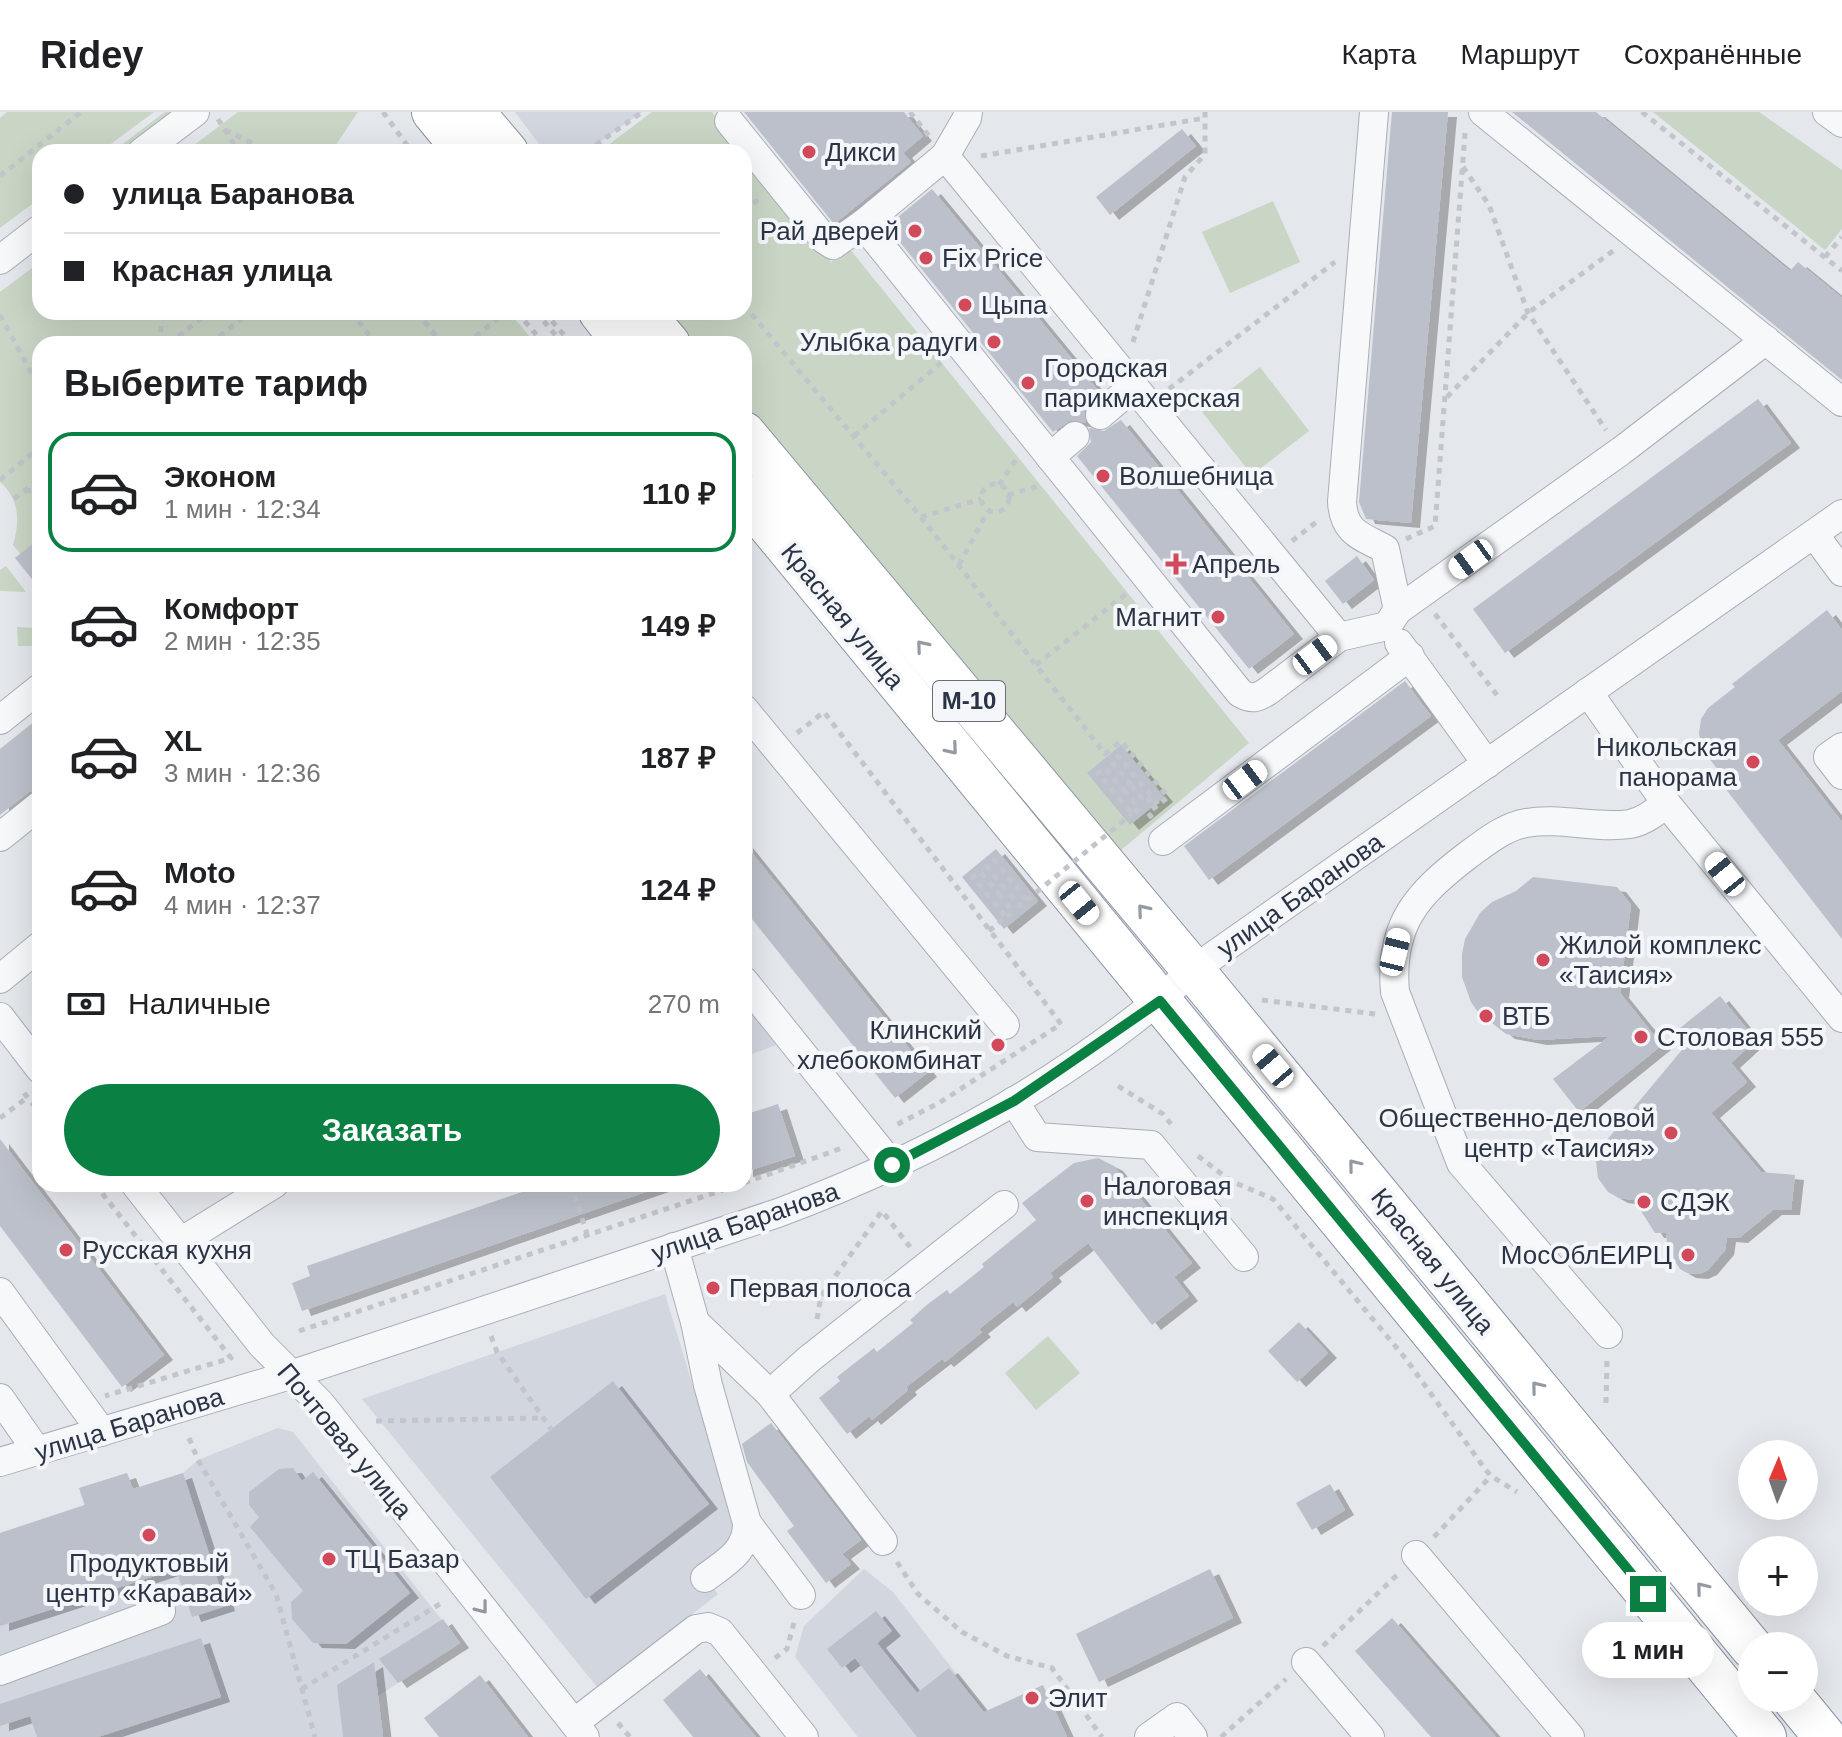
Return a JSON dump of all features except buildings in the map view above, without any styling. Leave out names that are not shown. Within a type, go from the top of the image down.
[{"type":"highway","points":[[433,112],[488,131]]},
{"type":"highway","points":[[606,320],[619,336]]},
{"type":"highway","points":[[649,320],[662,336]]},
{"type":"highway","name":"Красная улица","points":[[752,443],[1193,970],[1739,1632]]},
{"type":"highway","name":"Красная улица","points":[[752,505],[1765,1737]]},
{"type":"highway","points":[[1804,1712],[1825,1737]]},
{"type":"street","points":[[153,144],[195,112]]},
{"type":"street","points":[[752,150],[825,240],[833,245],[945,156],[968,112]]},
{"type":"street","points":[[1374,112],[1343,520],[1353,531],[1385,549],[1402,610],[1410,656],[1487,764]]},
{"type":"street","points":[[1827,112],[1842,123]]},
{"type":"street","points":[[1474,119],[1636,235],[1842,402]]},
{"type":"street","points":[[729,121],[748,144]]},
{"type":"street","points":[[945,156],[1339,637]]},
{"type":"street","points":[[863,224],[1240,693],[1248,698],[1257,698],[1339,637],[1402,610],[1621,451],[1766,340]]},
{"type":"street","points":[[0,260],[32,235]]},
{"type":"street","points":[[1100,415],[1135,388]]},
{"type":"street","points":[[1050,457],[1075,436]]},
{"type":"street","name":"улица Баранова","points":[[0,1462],[290,1375],[778,1213],[836,1192],[892,1165],[1014,1101],[1160,1001],[1193,970],[1842,514]]},
{"type":"street","points":[[1814,534],[1842,572]]},
{"type":"street","points":[[1163,841],[1410,656]]},
{"type":"street","points":[[1588,692],[1666,803],[1842,1018]]},
{"type":"street","points":[[0,720],[32,694]]},
{"type":"street","points":[[752,719],[1005,1025]]},
{"type":"street","points":[[1842,747],[1828,757],[1842,775]]},
{"type":"street","points":[[1608,1334],[1461,1163],[1395,992],[1393,969],[1399,934],[1417,899],[1447,871],[1501,832],[1525,823],[1573,821],[1630,824],[1650,817],[1666,803]]},
{"type":"street","points":[[0,837],[32,811]]},
{"type":"street","points":[[0,979],[32,953]]},
{"type":"street","points":[[752,991],[892,1165]]},
{"type":"street","points":[[0,1017],[32,1059]]},
{"type":"street","points":[[1014,1101],[1037,1137],[1151,1145],[1244,1257]]},
{"type":"street","name":"Почтовая улица","points":[[142,1192],[262,1345],[320,1403],[579,1730]]},
{"type":"street","points":[[182,1241],[261,1192]]},
{"type":"street","points":[[770,1394],[809,1359],[1004,1205]]},
{"type":"street","points":[[674,1247],[695,1322],[708,1385],[747,1523],[746,1537],[738,1553],[705,1578]]},
{"type":"street","points":[[0,1292],[102,1432]]},
{"type":"street","points":[[695,1322],[770,1394],[883,1541]]},
{"type":"street","points":[[0,1398],[37,1451]]},
{"type":"street","points":[[747,1523],[801,1595]]},
{"type":"street","points":[[1416,1555],[1570,1737]]},
{"type":"street","points":[[0,1671],[161,1611]]},
{"type":"street","points":[[579,1730],[696,1629],[708,1627],[720,1632],[804,1737]]},
{"type":"street","points":[[1306,1662],[1370,1737]]},
{"type":"street","points":[[1149,1737],[1185,1727]]},
{"type":"path","points":[[40,144],[81,112]]},
{"type":"path","points":[[212,112],[234,144]]},
{"type":"path","points":[[383,112],[406,144]]},
{"type":"path","points":[[597,144],[642,112]]},
{"type":"path","points":[[1642,112],[1842,271]]},
{"type":"path","points":[[945,156],[974,157],[1205,115],[1205,154],[1185,177],[1135,388]]},
{"type":"path","points":[[1385,549],[1435,526],[1462,166],[1474,119]]},
{"type":"path","points":[[225,130],[254,144]]},
{"type":"path","points":[[0,176],[32,151]]},
{"type":"path","points":[[1462,166],[1489,205],[1528,313],[1621,451]]},
{"type":"path","points":[[1447,398],[1528,313],[1636,235]]},
{"type":"path","points":[[1825,257],[1842,237]]},
{"type":"path","points":[[1135,388],[1364,239]]},
{"type":"path","points":[[0,315],[32,374]]},
{"type":"path","points":[[752,315],[921,517],[1105,754],[1121,741],[1168,797],[1148,813]]},
{"type":"path","points":[[179,336],[199,320]]},
{"type":"path","points":[[220,336],[240,320]]},
{"type":"path","points":[[357,320],[370,336]]},
{"type":"path","points":[[423,320],[436,336]]},
{"type":"path","points":[[476,336],[496,320]]},
{"type":"path","points":[[524,320],[537,336]]},
{"type":"path","points":[[543,320],[556,336]]},
{"type":"path","points":[[551,320],[565,336]]},
{"type":"path","points":[[854,436],[962,346]]},
{"type":"path","points":[[0,480],[32,454]]},
{"type":"path","points":[[14,499],[32,484]]},
{"type":"path","points":[[990,485],[999,485],[1007,490],[1009,500],[1005,508],[997,512],[988,511],[981,499],[982,491],[990,485]]},
{"type":"path","points":[[24,491],[32,490]]},
{"type":"path","points":[[921,517],[981,499]]},
{"type":"path","points":[[1273,556],[1342,502]]},
{"type":"path","points":[[959,565],[988,511]]},
{"type":"path","points":[[1036,665],[1147,577]]},
{"type":"path","points":[[1402,610],[1500,699]]},
{"type":"path","points":[[752,1180],[803,1164],[870,1137],[939,1103],[1061,1024],[824,712],[777,749]]},
{"type":"path","points":[[1152,797],[1145,802],[1112,762],[1118,756],[1158,804]]},
{"type":"path","points":[[1027,900],[994,860],[987,866],[1020,906],[1132,814],[1139,808],[1105,768],[1098,773],[1132,814]]},
{"type":"path","points":[[1124,790],[1131,785]]},
{"type":"path","points":[[989,931],[1013,912],[980,872],[973,877],[1006,917]]},
{"type":"path","points":[[999,894],[1005,889]]},
{"type":"path","points":[[1257,999],[1405,1018]]},
{"type":"path","points":[[1118,1086],[1163,1114],[1172,1125]]},
{"type":"path","points":[[0,1118],[28,1097]]},
{"type":"path","points":[[1190,1146],[1198,1156],[1231,1181],[1273,1199],[1406,1359],[1491,1476],[1517,1492],[1527,1504]]},
{"type":"path","points":[[81,1403],[231,1358],[101,1192]]},
{"type":"path","points":[[574,1192],[587,1234]]},
{"type":"path","points":[[299,1331],[715,1192]]},
{"type":"path","points":[[809,1359],[821,1296],[882,1211],[925,1267]]},
{"type":"path","points":[[481,1311],[497,1352],[551,1429]]},
{"type":"path","points":[[1606,1403],[1608,1334]]},
{"type":"path","points":[[376,1421],[544,1418]]},
{"type":"path","points":[[189,1438],[198,1460],[276,1594],[315,1737]]},
{"type":"path","points":[[1221,1737],[1347,1626],[1491,1476]]},
{"type":"path","points":[[883,1541],[918,1594],[962,1632],[1007,1656],[1052,1668],[1102,1737]]},
{"type":"path","points":[[302,1689],[443,1602]]},
{"type":"shaded area","points":[[515,112],[642,112],[597,144],[539,144]]},
{"type":"shaded area","points":[[752,1015],[776,1045],[752,1054]]},
{"type":"shaded area","points":[[665,1294],[733,1519],[732,1538],[699,1570],[718,1594],[598,1688],[362,1399]]},
{"type":"shaded area","points":[[278,1428],[293,1432],[460,1643],[378,1696],[383,1737],[0,1737],[0,1533],[84,1505],[79,1488],[127,1473],[134,1489],[183,1473],[198,1460]]},
{"type":"shaded area","points":[[864,1569],[893,1592],[986,1712],[973,1737],[858,1737],[795,1657],[804,1626]]},
{"type":"green space","points":[[7,112],[154,112],[111,144],[32,144],[32,204],[0,228],[0,118]]},
{"type":"green space","points":[[165,112],[178,112],[136,144],[123,144]]},
{"type":"green space","points":[[238,112],[358,112],[336,144],[196,144]]},
{"type":"green space","points":[[652,112],[712,112],[738,144],[610,144]]},
{"type":"green space","points":[[1653,112],[1759,112],[1842,170],[1842,229],[1825,250]]},
{"type":"green space","points":[[752,163],[831,262],[849,248],[1249,743],[1120,851],[752,415],[752,336],[684,336],[671,320],[752,320]]},
{"type":"green space","points":[[1273,201],[1300,262],[1230,293],[1202,232]]},
{"type":"green space","points":[[32,268],[32,320],[516,320],[529,336],[32,336],[32,568],[13,545],[17,511],[7,489],[0,482],[0,292]]},
{"type":"green space","points":[[1260,367],[1309,431],[1252,475],[1202,412]]},
{"type":"green space","points":[[6,566],[26,592],[0,591],[0,570]]},
{"type":"green space","points":[[17,627],[32,628],[32,646],[18,646]]},
{"type":"green space","points":[[1048,1336],[1080,1373],[1036,1410],[1005,1373]]},
{"type":"place","name":"Дикси","points":[[809,152]]},
{"type":"place","name":"Рай дверей","points":[[915,231]]},
{"type":"place","name":"Fix Price","points":[[926,258]]},
{"type":"place","name":"Цыпа","points":[[965,305]]},
{"type":"place","name":"Улыбка радуги","points":[[994,342]]},
{"type":"place","name":"Городская парикмахерская","points":[[1028,383]]},
{"type":"place","name":"Волшебница","points":[[1103,476]]},
{"type":"place","name":"Апрель","points":[[1176,564]]},
{"type":"place","name":"Магнит","points":[[1218,617]]},
{"type":"place","name":"Никольская панорама","points":[[1753,762]]},
{"type":"place","name":"Жилой комплекс «Таисия»","points":[[1543,960]]},
{"type":"place","name":"ВТБ","points":[[1486,1016]]},
{"type":"place","name":"Столовая 555","points":[[1641,1037]]},
{"type":"place","name":"Клинский хлебокомбинат","points":[[998,1045]]},
{"type":"place","name":"Общественно-деловой центр «Таисия»","points":[[1671,1133]]},
{"type":"place","name":"Налоговая инспекция","points":[[1087,1201]]},
{"type":"place","name":"СДЭК","points":[[1644,1202]]},
{"type":"place","name":"Русская кухня","points":[[66,1250]]},
{"type":"place","name":"МосОблЕИРЦ","points":[[1688,1255]]},
{"type":"place","name":"Первая полоса","points":[[713,1288]]},
{"type":"place","name":"Продуктовый центр «Каравай»","points":[[149,1535]]},
{"type":"place","name":"ТЦ Базар","points":[[329,1559]]},
{"type":"place","name":"Элит","points":[[1032,1698]]},
{"type":"route","points":[[892,1165],[1014,1101],[1160,1001],[1648,1594]]}]
